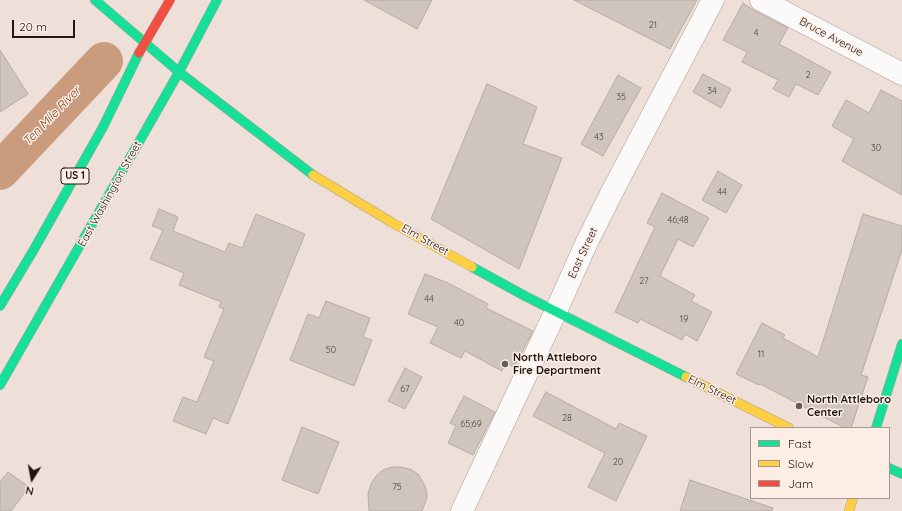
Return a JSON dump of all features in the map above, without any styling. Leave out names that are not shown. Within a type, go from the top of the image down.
[{"type":"main road","name":"Elm Street","points":[[95,0],[179,72],[315,176],[391,222],[525,296],[787,427]]},
{"type":"main road","name":"US 1","points":[[0,306],[103,127],[144,43],[170,0]]},
{"type":"main road","name":"East Washington Street","points":[[0,385],[179,72],[217,0]]},
{"type":"main road","points":[[876,427],[902,344]]},
{"type":"main road","points":[[890,468],[902,474]]},
{"type":"main road","points":[[849,511],[853,499]]},
{"type":"street","name":"East Street","points":[[462,511],[586,244],[713,0]]},
{"type":"street","name":"Bruce Avenue","points":[[761,0],[902,74]]},
{"type":"building","points":[[364,0],[432,0],[417,29]]},
{"type":"building","points":[[574,0],[697,0],[670,49]]},
{"type":"building","points":[[743,3],[788,28],[779,44],[831,72],[818,95],[796,84],[789,97],[773,89],[778,80],[742,62],[747,52],[723,40]]},
{"type":"building","points":[[0,50],[28,94],[0,112]]},
{"type":"building","points":[[703,74],[731,89],[721,108],[693,92]]},
{"type":"building","points":[[618,75],[641,88],[603,156],[581,144]]},
{"type":"building","points":[[487,84],[537,107],[523,144],[562,158],[519,269],[431,219]]},
{"type":"building","points":[[881,90],[902,101],[902,195],[842,161],[854,139],[832,126],[846,100],[869,113]]},
{"type":"building","points":[[718,171],[742,185],[726,213],[702,200]]},
{"type":"building","points":[[662,193],[709,218],[693,247],[678,239],[660,276],[695,295],[691,301],[712,312],[697,341],[685,334],[682,340],[640,319],[638,323],[615,312],[655,227],[647,223]]},
{"type":"building","points":[[159,209],[178,217],[173,231],[225,252],[229,243],[242,248],[256,214],[305,234],[228,424],[213,418],[206,434],[173,421],[183,397],[197,402],[214,361],[204,357],[224,309],[219,307],[221,302],[179,285],[184,273],[150,259],[163,230],[152,226]]},
{"type":"building","points":[[863,214],[902,226],[902,250],[861,375],[868,377],[851,427],[843,427],[760,384],[759,385],[736,374],[762,323],[785,335],[783,338],[818,357]]},
{"type":"building","points":[[425,274],[448,283],[488,304],[486,308],[533,331],[514,367],[506,363],[502,371],[465,351],[461,358],[430,343],[438,327],[408,314]]},
{"type":"building","points":[[326,301],[370,318],[363,337],[372,340],[354,386],[290,360],[308,314],[319,318]]},
{"type":"building","points":[[405,368],[422,377],[405,409],[388,401]]},
{"type":"building","points":[[546,392],[616,429],[619,423],[647,436],[616,501],[588,487],[605,453],[533,416]]},
{"type":"building","points":[[464,396],[495,412],[473,455],[448,443],[456,426],[450,423]]},
{"type":"building","points":[[302,427],[339,442],[318,494],[282,480]]},
{"type":"building","points":[[392,467],[410,469],[418,474],[426,489],[427,498],[422,511],[369,511],[368,493],[371,484],[376,476],[383,470]]},
{"type":"building","points":[[8,472],[29,487],[11,511],[0,511],[0,482]]},
{"type":"building","points":[[690,480],[773,508],[772,511],[680,511]]},
{"type":"waterway","name":"Ten Mile River","points":[[0,171],[104,61]]},
{"type":"traffic: fast","points":[[95,0],[179,72],[313,175]]},
{"type":"traffic: fast","points":[[0,385],[179,72],[217,0]]},
{"type":"traffic: fast","points":[[0,306],[103,127],[139,53]]},
{"type":"traffic: fast","points":[[472,267],[525,296],[686,377]]},
{"type":"traffic: fast","points":[[876,427],[902,344]]},
{"type":"traffic: fast","points":[[890,468],[902,474]]},
{"type":"traffic: slow","points":[[313,175],[391,222],[472,267]]},
{"type":"traffic: slow","points":[[686,377],[787,427]]},
{"type":"traffic: slow","points":[[849,511],[853,499]]},
{"type":"traffic: jam","points":[[139,53],[170,0]]},
{"type":"place","name":"North Attleboro Fire Department","points":[[505,364]]},
{"type":"place","name":"North Attleboro Center","points":[[799,406]]}]
